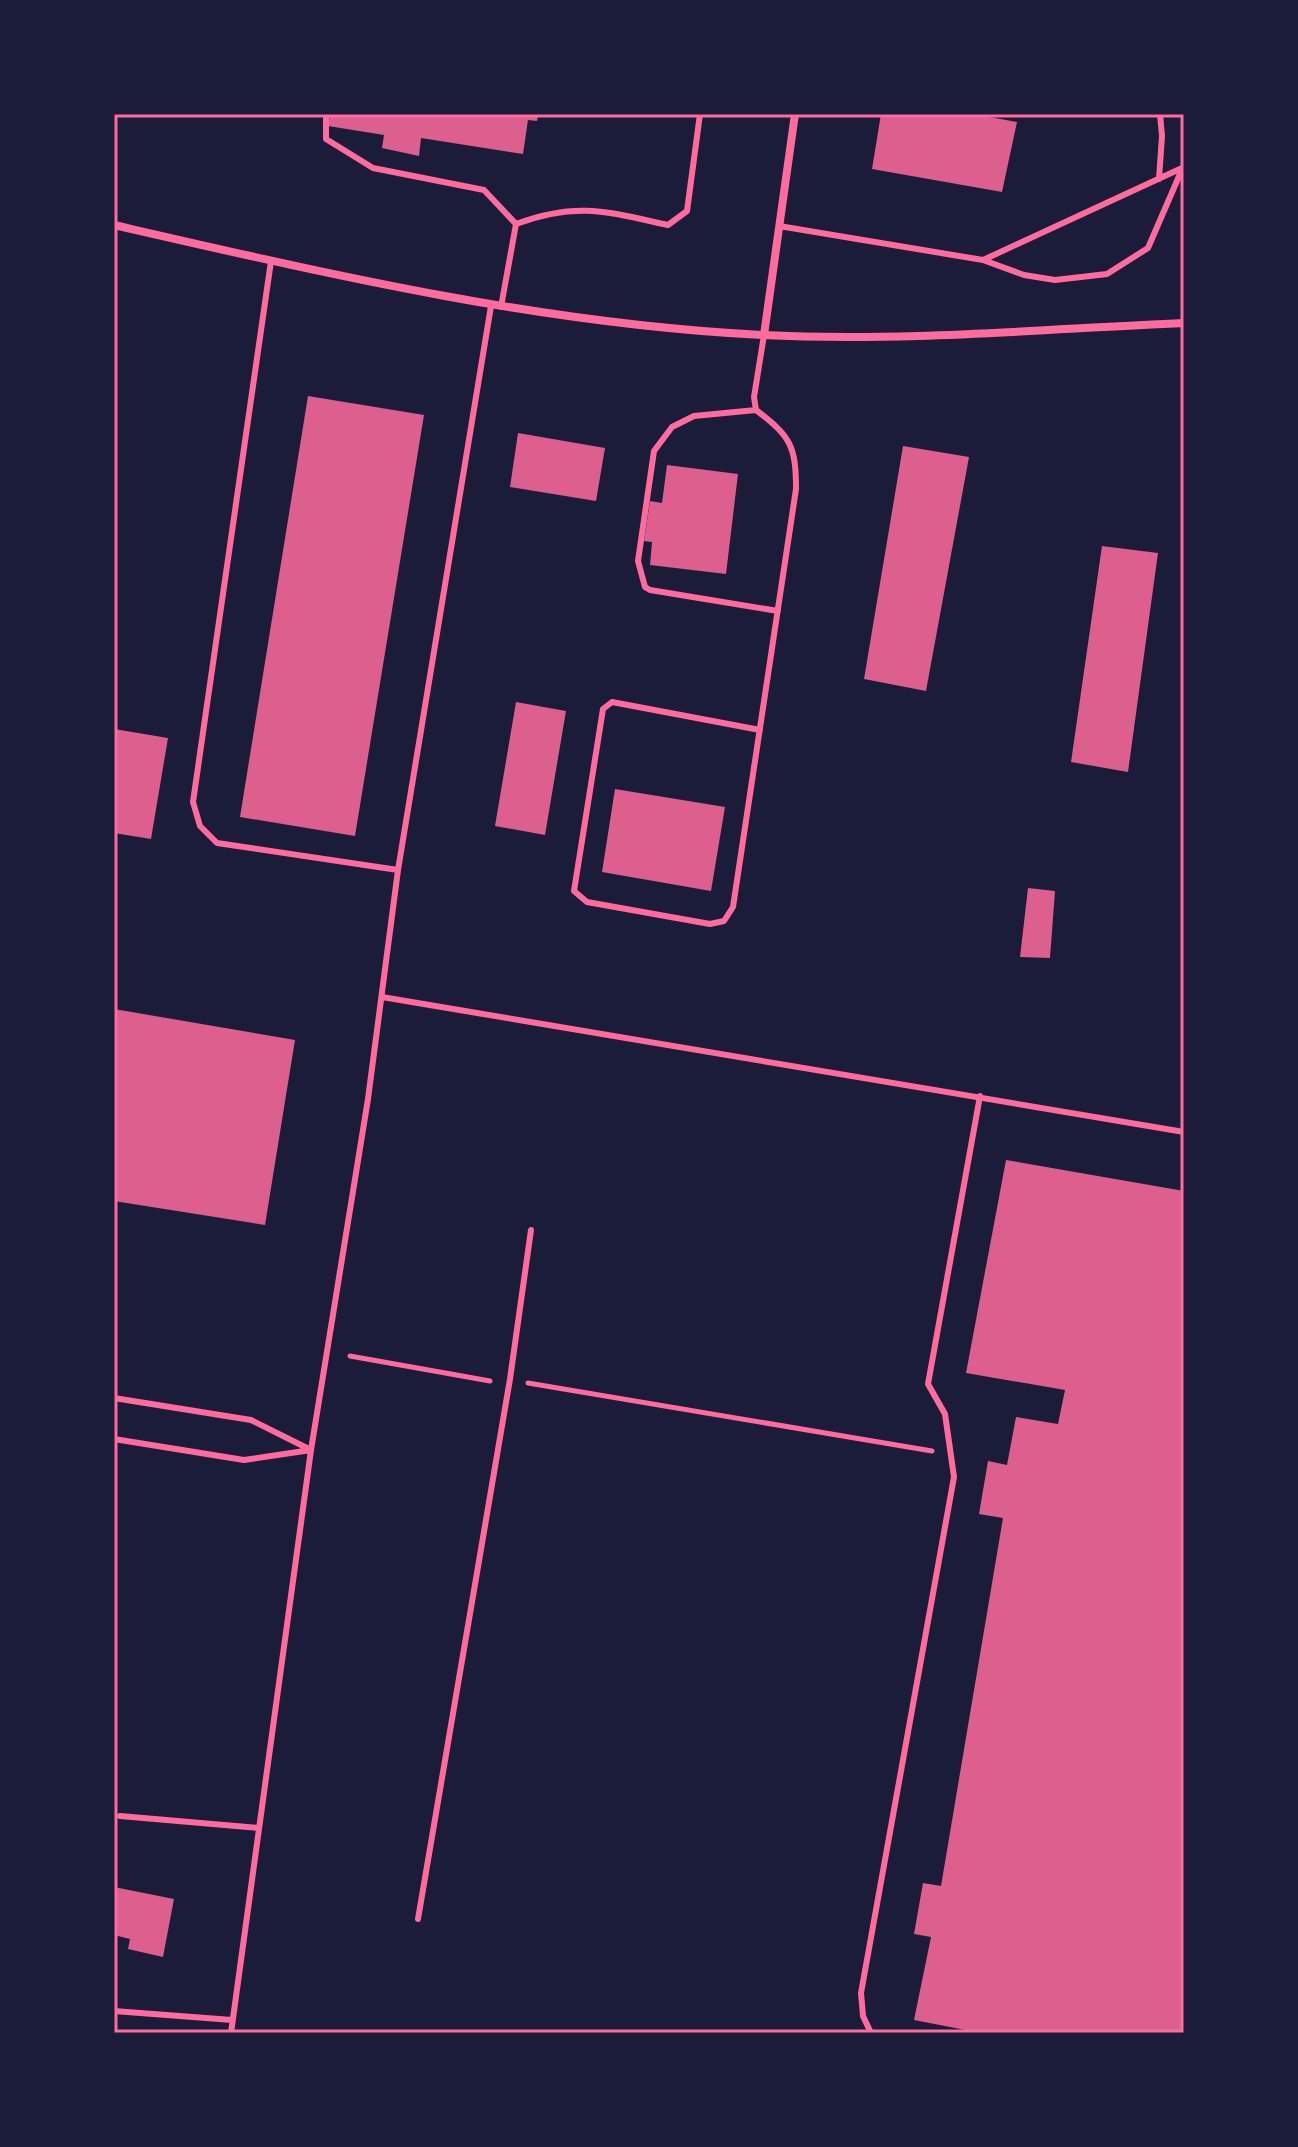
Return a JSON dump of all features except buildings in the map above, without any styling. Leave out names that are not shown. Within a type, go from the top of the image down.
[{"type":"street","points":[[764,335],[795,114]]},
{"type":"street","points":[[114,225],[491,306],[627,324],[764,335],[892,335],[1184,323]]},
{"type":"lane","points":[[326,114],[326,139],[373,168],[484,190],[516,224]]},
{"type":"lane","points":[[516,224],[547,212],[592,208],[668,225],[687,211],[700,114]]},
{"type":"lane","points":[[1159,179],[1160,114]]},
{"type":"lane","points":[[779,226],[983,260],[1024,275],[1055,280],[1107,274],[1148,248],[1183,167]]},
{"type":"lane","points":[[983,260],[1183,167]]},
{"type":"lane","points":[[501,307],[516,224]]},
{"type":"lane","points":[[271,261],[193,802],[200,826],[217,843],[398,870]]},
{"type":"lane","points":[[231,2033],[311,1450],[382,997],[398,870],[491,306]]},
{"type":"lane","points":[[756,410],[754,397],[764,335]]},
{"type":"lane","points":[[760,730],[612,702],[603,709],[574,891],[587,902],[710,924],[724,921],[733,907],[760,730],[778,611],[796,489],[796,456],[785,432],[756,410],[694,416],[672,427],[654,451],[638,561],[645,587],[778,611]]},
{"type":"lane","points":[[382,997],[1184,1132]]},
{"type":"lane","points":[[871,2033],[863,2016],[861,1993],[951,1493],[953,1455],[945,1414],[928,1384],[980,1096]]},
{"type":"lane","points":[[418,1919],[510,1379],[531,1230]]},
{"type":"lane","points":[[114,1398],[251,1420],[311,1450]]},
{"type":"lane","points":[[114,1439],[244,1460],[311,1450]]},
{"type":"lane","points":[[120,1816],[259,1828]]},
{"type":"lane","points":[[114,2011],[232,2020]]},
{"type":"path","points":[[350,1356],[487,1381],[510,1379],[953,1455]]}]
